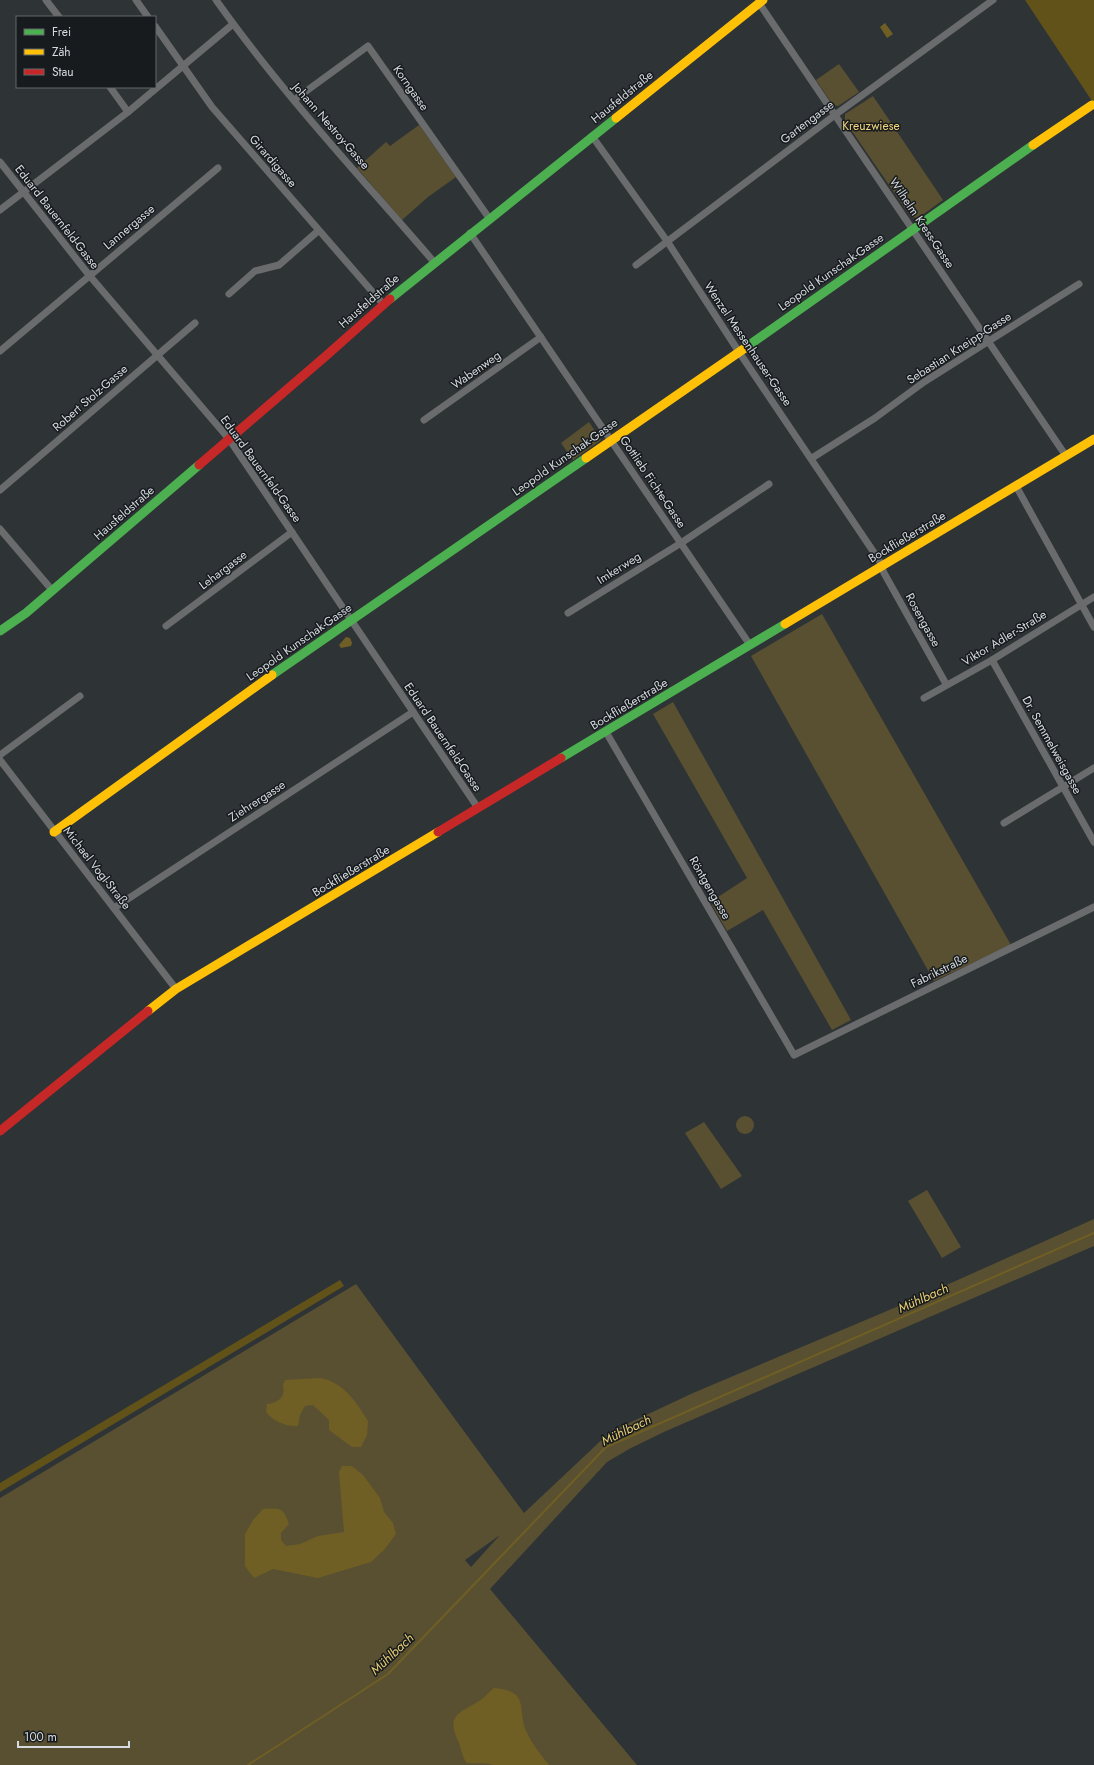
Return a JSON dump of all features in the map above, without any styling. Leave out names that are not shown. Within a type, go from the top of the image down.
[{"type":"street","points":[[46,0],[58,16]]},
{"type":"street","points":[[136,0],[147,16]]},
{"type":"street","name":"Johann Nestroy-Gasse","points":[[216,0],[233,24],[294,100],[434,262]]},
{"type":"street","name":"Gartengasse","points":[[636,265],[835,115],[993,0]]},
{"type":"street","name":"Wilhelm Kress-Gasse","points":[[761,2],[835,115],[1066,456]]},
{"type":"street","name":"Hausfeldstraße","points":[[0,631],[26,613],[327,355],[382,304],[761,2]]},
{"type":"street","points":[[0,210],[128,112],[233,24]]},
{"type":"street","name":"Girardigasse","points":[[156,27],[212,107],[382,304]]},
{"type":"street","name":"Korngasse","points":[[294,100],[368,46],[489,218]]},
{"type":"street","points":[[111,88],[128,112]]},
{"type":"street","name":"Leopold Kunschak-Gasse","points":[[54,832],[278,670],[739,352],[1004,165],[1092,105]]},
{"type":"street","name":"Wenzel Messenhauser-Gasse","points":[[592,136],[667,241],[739,352],[812,458],[882,566]]},
{"type":"street","name":"Eduard Bauernfeld-Gasse","points":[[0,162],[88,275],[229,439],[478,808]]},
{"type":"street","name":"Lannergasse","points":[[0,351],[88,275],[218,168]]},
{"type":"street","points":[[230,294],[256,270],[279,265],[318,231]]},
{"type":"street","name":"Gottlieb Fichte-Gasse","points":[[470,233],[750,645]]},
{"type":"street","name":"Sebastian Kneipp-Gasse","points":[[812,458],[882,414],[924,382],[1079,284]]},
{"type":"street","name":"Robert Stolz-Gasse","points":[[0,490],[195,323]]},
{"type":"street","name":"Wabenweg","points":[[424,420],[541,337]]},
{"type":"street","name":"Bockfließerstraße","points":[[0,1131],[176,989],[1094,439]]},
{"type":"street","points":[[682,543],[769,484]]},
{"type":"street","points":[[1016,486],[1094,627]]},
{"type":"street","points":[[0,529],[52,590]]},
{"type":"street","name":"Lehargasse","points":[[166,626],[292,532]]},
{"type":"street","name":"Imkerweg","points":[[568,613],[682,543]]},
{"type":"street","name":"Rosengasse","points":[[882,566],[946,684]]},
{"type":"street","name":"Viktor Adler-Straße","points":[[924,698],[946,684],[992,660],[1094,597]]},
{"type":"street","name":"Dr. Semmelweisgasse","points":[[992,660],[1094,842]]},
{"type":"street","points":[[0,755],[80,696]]},
{"type":"street","name":"Ziehrergasse","points":[[114,908],[413,712]]},
{"type":"street","name":"Röntgengasse","points":[[606,732],[794,1055]]},
{"type":"street","name":"Michael Vogl-Straße","points":[[0,760],[176,989]]},
{"type":"street","points":[[1004,823],[1094,768]]},
{"type":"street","name":"Fabrikstraße","points":[[794,1055],[1094,907]]},
{"type":"green space","points":[[839,64],[859,92],[838,106],[833,105],[816,80]]},
{"type":"green space","name":"Kreuzwiese","points":[[873,96],[943,200],[918,218],[911,217],[845,121],[845,114]]},
{"type":"green space","points":[[419,125],[456,177],[428,197],[402,220],[357,168],[386,142],[390,146]]},
{"type":"green space","points":[[589,422],[601,440],[573,460],[561,443]]},
{"type":"green space","points":[[822,614],[1011,945],[934,981],[751,656]]},
{"type":"green space","points":[[673,702],[851,1020],[832,1030],[763,910],[727,931],[712,905],[715,899],[747,878],[653,714]]},
{"type":"green space","points":[[745,1116],[751,1119],[754,1125],[751,1131],[745,1134],[739,1131],[736,1125],[739,1119]]},
{"type":"green space","points":[[704,1122],[742,1176],[721,1189],[685,1133]]},
{"type":"green space","points":[[927,1190],[961,1247],[942,1258],[908,1201]]},
{"type":"green space","points":[[1094,1219],[1094,1246],[666,1431],[631,1448],[607,1462],[490,1589],[637,1765],[0,1765],[0,1498],[356,1284],[524,1513],[610,1432],[693,1393],[913,1300]],"holes":[[[500,1535],[471,1567],[465,1560]]]},
{"type":"shaded area","points":[[1025,0],[1094,0],[1094,104],[1092,101]]},
{"type":"shaded area","points":[[885,23],[893,34],[887,38],[880,27]]},
{"type":"shaded area","points":[[346,637],[350,638],[352,643],[351,646],[341,648],[339,645]]},
{"type":"shaded area","points":[[340,1280],[344,1286],[0,1492],[0,1483]]},
{"type":"shaded area","points":[[321,1378],[336,1384],[349,1394],[368,1421],[367,1435],[361,1447],[352,1447],[329,1430],[329,1420],[313,1405],[305,1406],[300,1415],[298,1426],[289,1426],[280,1423],[266,1412],[267,1404],[278,1401],[282,1396],[285,1380]]},
{"type":"shaded area","points":[[342,1466],[352,1466],[363,1475],[380,1498],[384,1512],[393,1523],[396,1534],[384,1550],[371,1562],[318,1578],[273,1569],[254,1578],[245,1566],[245,1534],[253,1520],[263,1509],[277,1509],[285,1514],[289,1524],[281,1533],[281,1540],[286,1546],[300,1544],[318,1536],[344,1532],[339,1472]]},
{"type":"shaded area","points":[[494,1688],[513,1693],[518,1697],[526,1731],[534,1745],[549,1765],[493,1765],[483,1763],[467,1763],[465,1761],[455,1733],[453,1725],[454,1720],[462,1711],[482,1699]]},
{"type":"waterway","name":"Mühlbach","points":[[248,1765],[388,1674],[606,1447],[1094,1233]]},
{"type":"traffic: fast","points":[[390,299],[616,118]]},
{"type":"traffic: fast","points":[[745,348],[1033,145]]},
{"type":"traffic: fast","points":[[272,675],[586,458]]},
{"type":"traffic: fast","points":[[0,631],[26,613],[199,465]]},
{"type":"traffic: fast","points":[[561,758],[785,624]]},
{"type":"traffic: slow","points":[[616,118],[763,0]]},
{"type":"traffic: slow","points":[[1033,145],[1092,105]]},
{"type":"traffic: slow","points":[[586,458],[745,348]]},
{"type":"traffic: slow","points":[[785,624],[1094,439]]},
{"type":"traffic: slow","points":[[54,832],[272,675]]},
{"type":"traffic: slow","points":[[148,1011],[176,989],[438,832]]},
{"type":"traffic: jam","points":[[199,465],[390,299]]},
{"type":"traffic: jam","points":[[438,832],[561,758]]},
{"type":"traffic: jam","points":[[0,1131],[148,1011]]}]
